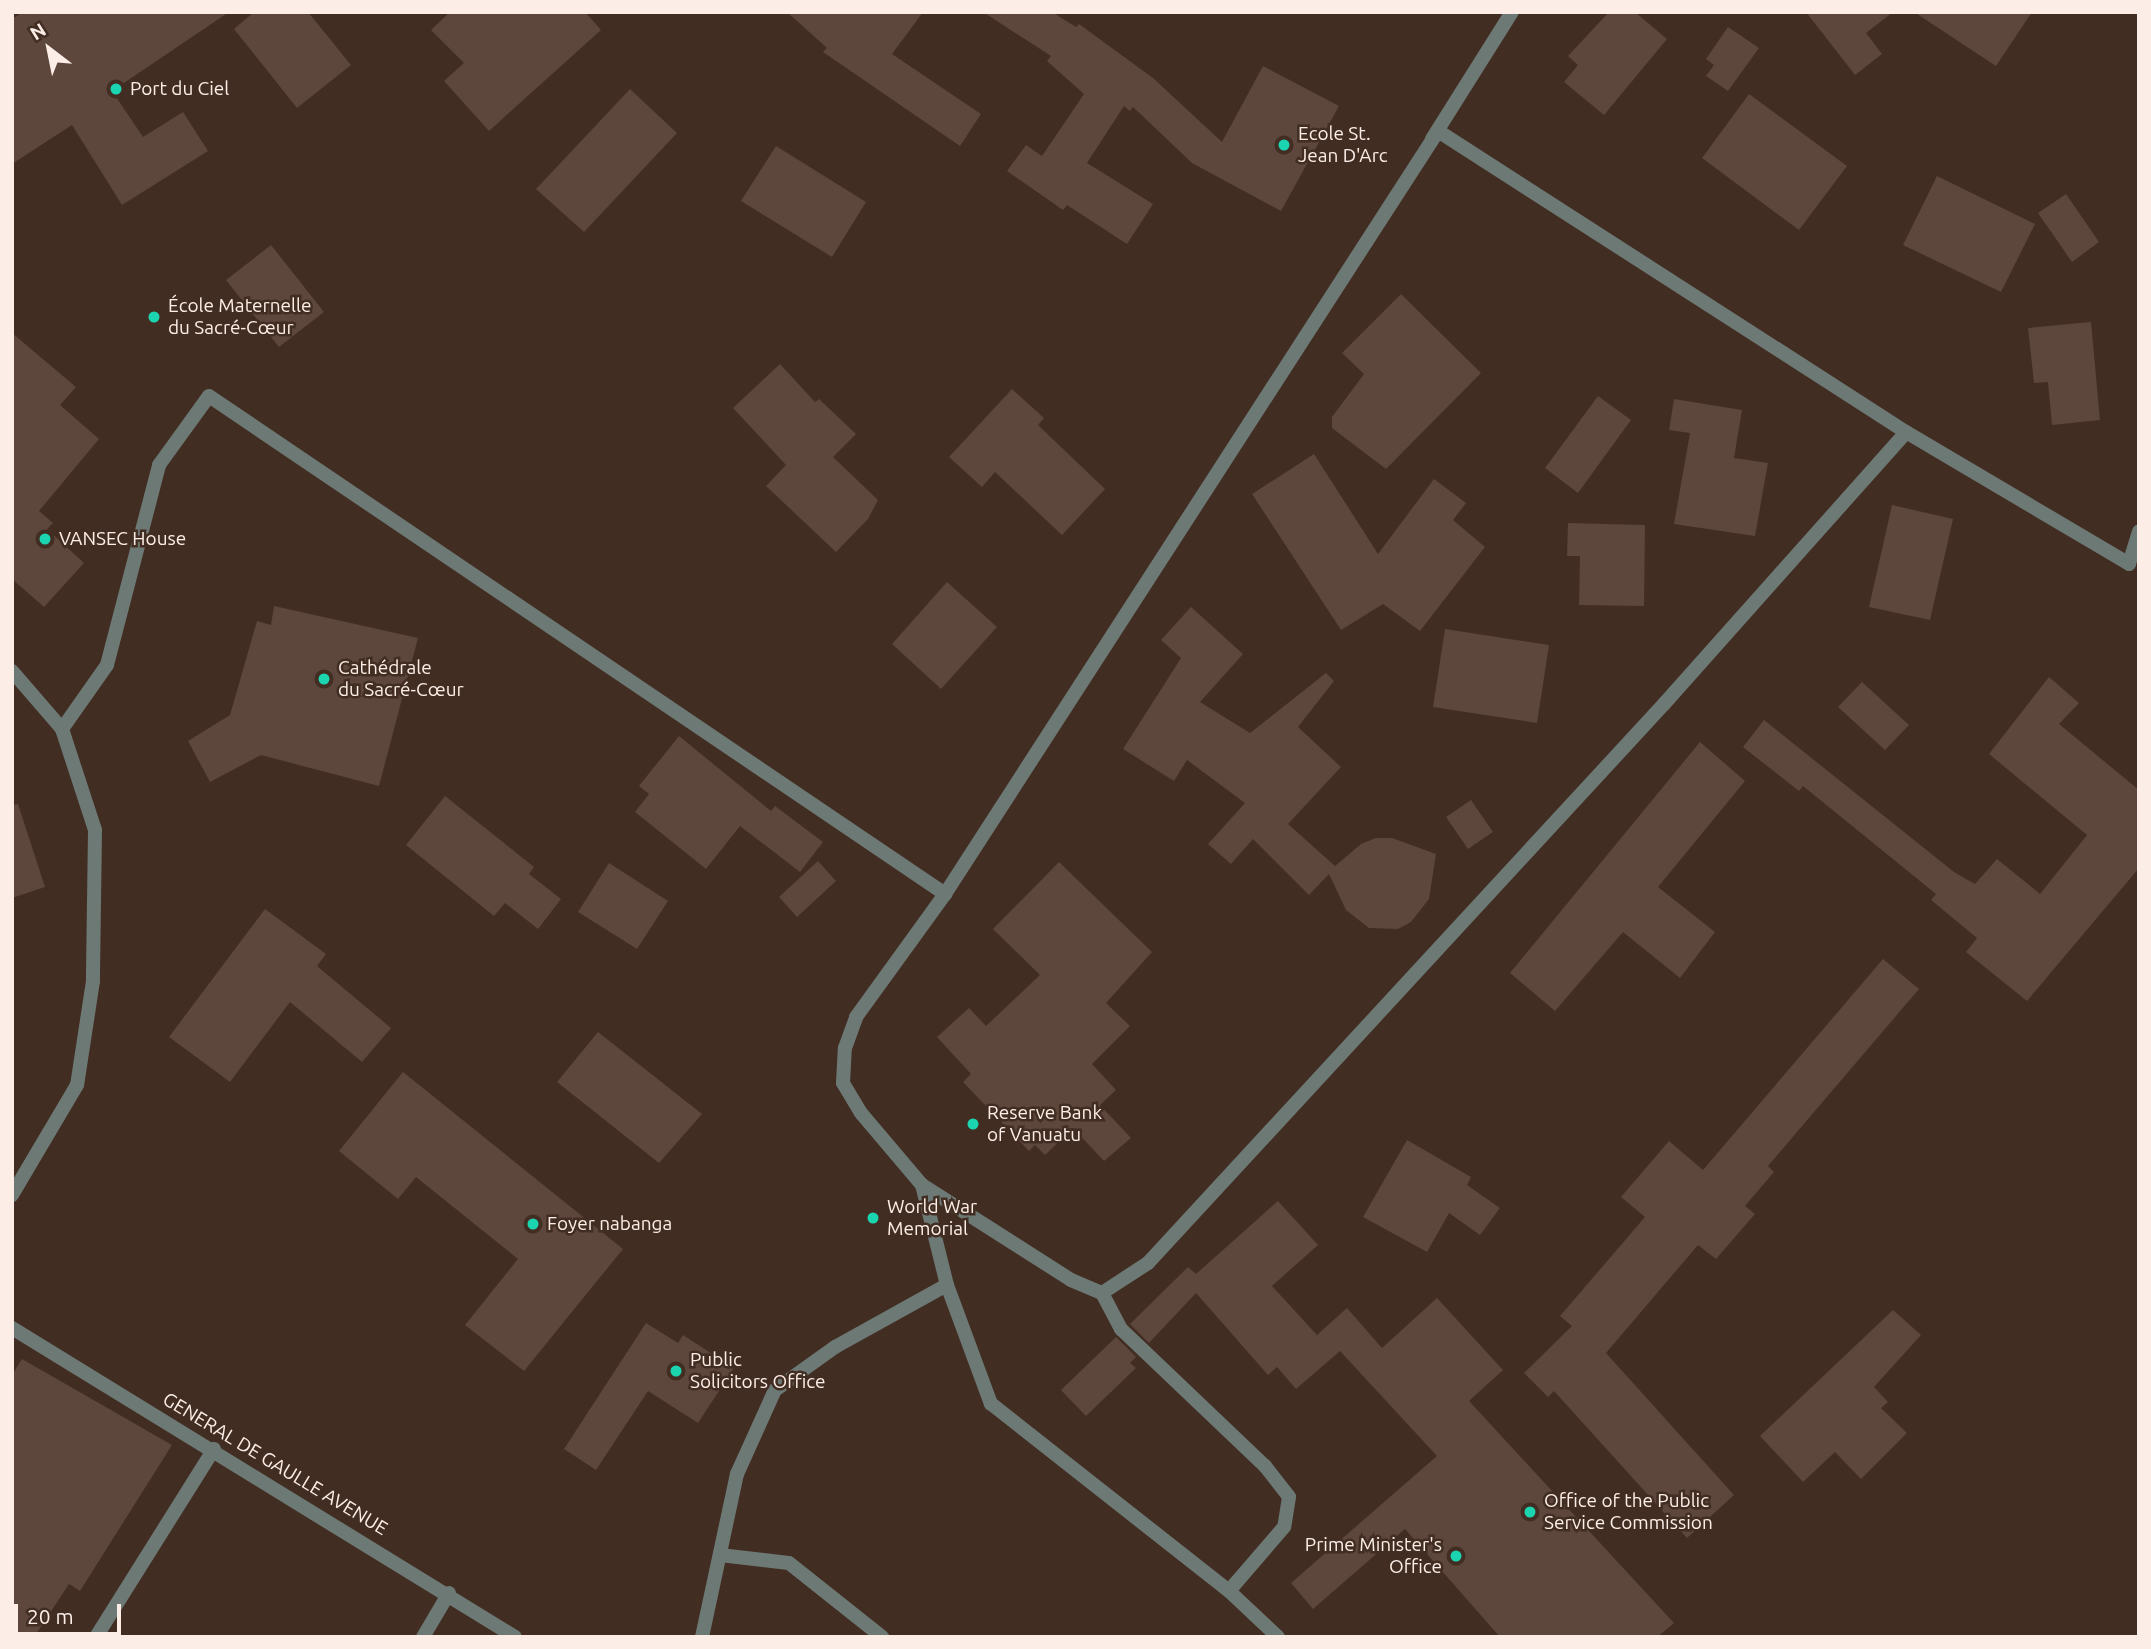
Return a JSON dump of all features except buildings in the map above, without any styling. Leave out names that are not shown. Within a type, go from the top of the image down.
[{"type":"street","points":[[1229,1591],[1284,1527],[1289,1497],[1265,1466],[1121,1329],[1102,1293],[1071,1280],[922,1185],[861,1113],[843,1083],[845,1048],[856,1017],[945,894],[1512,12]]},
{"type":"street","points":[[1426,149],[1438,131],[1906,432],[2134,568],[2139,532]]},
{"type":"street","points":[[62,729],[107,665],[159,465],[209,396],[945,894]]},
{"type":"street","points":[[1102,1293],[1148,1263],[1664,704],[1906,432]]},
{"type":"street","points":[[12,671],[62,729],[95,830],[93,981],[77,1085],[12,1195]]},
{"type":"street","points":[[922,1185],[947,1284],[991,1404],[1229,1591],[1278,1637]]},
{"type":"street","points":[[702,1637],[737,1474],[775,1390],[835,1347],[947,1284]]},
{"type":"street","name":"GENERAL DE GAULLE AVENUE","points":[[12,1328],[449,1593],[515,1637]]},
{"type":"street","points":[[96,1637],[214,1449]]},
{"type":"street","points":[[720,1555],[789,1563],[882,1637]]},
{"type":"street","points":[[423,1637],[449,1593]]},
{"type":"place","name":"Port du Ciel","points":[[116,89]]},
{"type":"place","name":"Ecole St. Jean D'Arc","points":[[1284,145]]},
{"type":"place","name":"École Maternelle du Sacré-Cœur","points":[[154,317]]},
{"type":"place","name":"VANSEC House","points":[[45,539]]},
{"type":"place","name":"Cathédrale du Sacré-Cœur","points":[[324,679]]},
{"type":"place","name":"Reserve Bank of Vanuatu","points":[[973,1124]]},
{"type":"place","name":"World War Memorial","points":[[873,1218]]},
{"type":"place","name":"Foyer nabanga","points":[[533,1224]]},
{"type":"place","name":"Public Solicitors Office","points":[[676,1371]]},
{"type":"place","name":"Office of the Public Service Commission","points":[[1530,1512]]},
{"type":"place","name":"Prime Minister's Office","points":[[1456,1556]]}]
